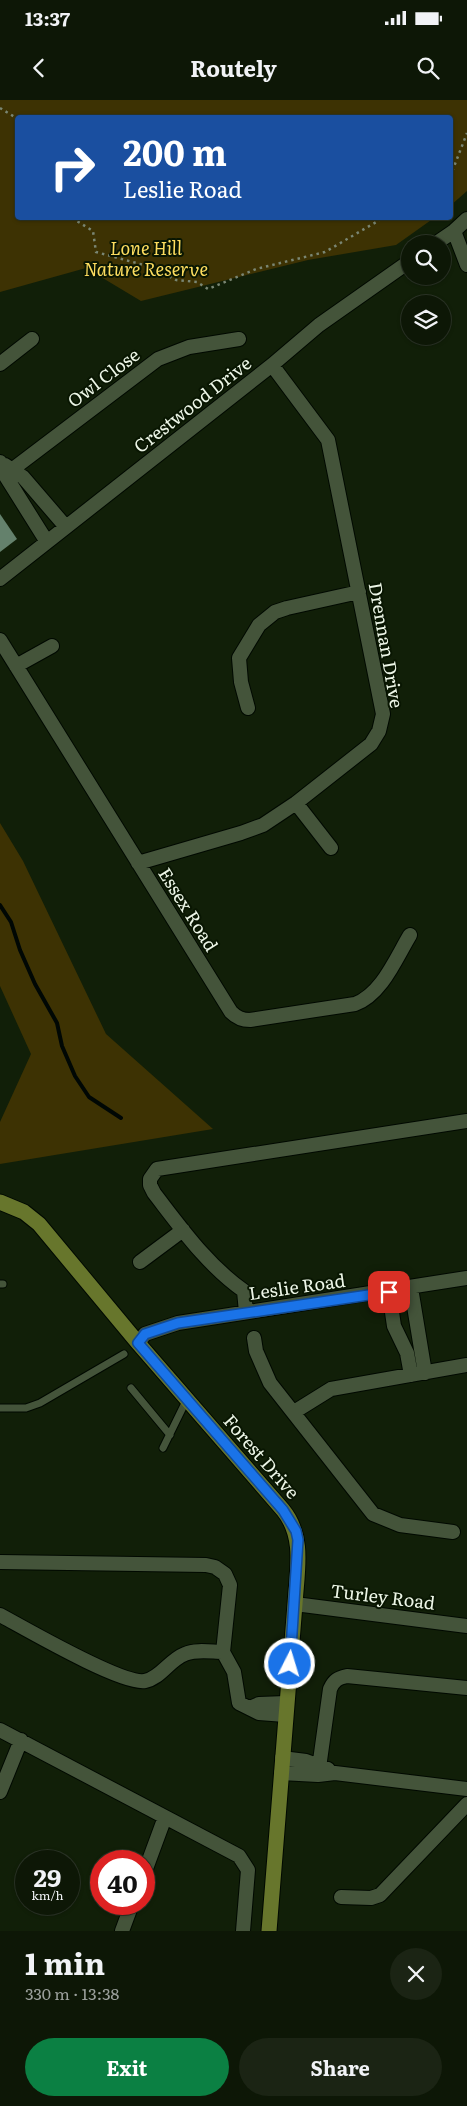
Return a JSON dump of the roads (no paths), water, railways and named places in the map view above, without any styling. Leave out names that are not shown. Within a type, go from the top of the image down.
[{"type":"street","points":[[448,235],[467,219]]},
{"type":"street","points":[[454,231],[467,265]]},
{"type":"street","name":"Crestwood Drive","points":[[0,579],[319,326],[401,267]]},
{"type":"street","points":[[0,364],[32,339]]},
{"type":"street","name":"Owl Close","points":[[5,467],[158,359],[189,348],[239,339]]},
{"type":"street","name":"Drennan Drive","points":[[138,863],[252,830],[296,804],[371,744],[379,731],[382,714],[328,440],[272,365]]},
{"type":"street","points":[[5,467],[34,488],[66,527]]},
{"type":"street","points":[[5,467],[46,542]]},
{"type":"street","points":[[248,708],[241,682],[239,658],[259,626],[276,612],[287,608],[359,592]]},
{"type":"street","name":"Essex Road","points":[[0,640],[230,1012],[242,1020],[355,1004],[364,1001],[379,986],[410,934]]},
{"type":"street","points":[[16,666],[52,646]]},
{"type":"street","points":[[296,804],[331,848]]},
{"type":"street","points":[[246,1312],[244,1291],[209,1262],[154,1193],[150,1185],[150,1179],[157,1169],[467,1121]]},
{"type":"street","name":"Forest Drive","points":[[2,1204],[24,1212],[39,1224],[138,1343],[283,1510],[293,1525],[298,1540],[295,1604],[269,1931]]},
{"type":"street","points":[[140,1262],[183,1230]]},
{"type":"street","name":"Leslie Road","points":[[138,1343],[145,1334],[160,1328],[246,1312],[389,1292],[467,1278]]},
{"type":"street","points":[[411,1288],[425,1373]]},
{"type":"street","points":[[389,1292],[396,1334],[407,1353],[411,1375]]},
{"type":"street","points":[[254,1338],[256,1351],[270,1383],[373,1514],[400,1525],[453,1532]]},
{"type":"street","points":[[294,1412],[331,1389],[467,1365]]},
{"type":"street","points":[[0,1562],[206,1565],[215,1567],[225,1574],[230,1585],[223,1652],[234,1672],[239,1702],[250,1708],[259,1704],[286,1709]]},
{"type":"street","name":"Turley Road","points":[[295,1604],[467,1626]]},
{"type":"street","points":[[0,1615],[112,1674],[135,1682],[154,1679],[172,1661],[184,1654],[223,1652]]},
{"type":"street","points":[[319,1770],[330,1689],[333,1682],[339,1678],[347,1676],[467,1688]]},
{"type":"street","points":[[0,1730],[236,1853],[244,1861],[248,1870],[243,1931]]},
{"type":"street","points":[[0,1792],[20,1740]]},
{"type":"street","points":[[282,1758],[306,1760],[319,1770]]},
{"type":"street","points":[[281,1773],[319,1770],[467,1789]]},
{"type":"street","points":[[341,1897],[371,1898],[380,1895],[467,1804]]},
{"type":"street","points":[[153,1850],[165,1817]]},
{"type":"street","points":[[122,1931],[128,1915]]},
{"type":"lane","points":[[0,1408],[26,1408],[40,1404],[124,1354]]},
{"type":"lane","points":[[131,1388],[170,1435]]},
{"type":"lane","points":[[163,1448],[188,1399]]},
{"type":"waterway","points":[[0,905],[11,922],[20,950],[35,984],[57,1023],[62,1046],[75,1076],[89,1097],[121,1118]]},
{"type":"park label","name":"Lone Hill Nature Reserve","points":[[146,257]]}]
